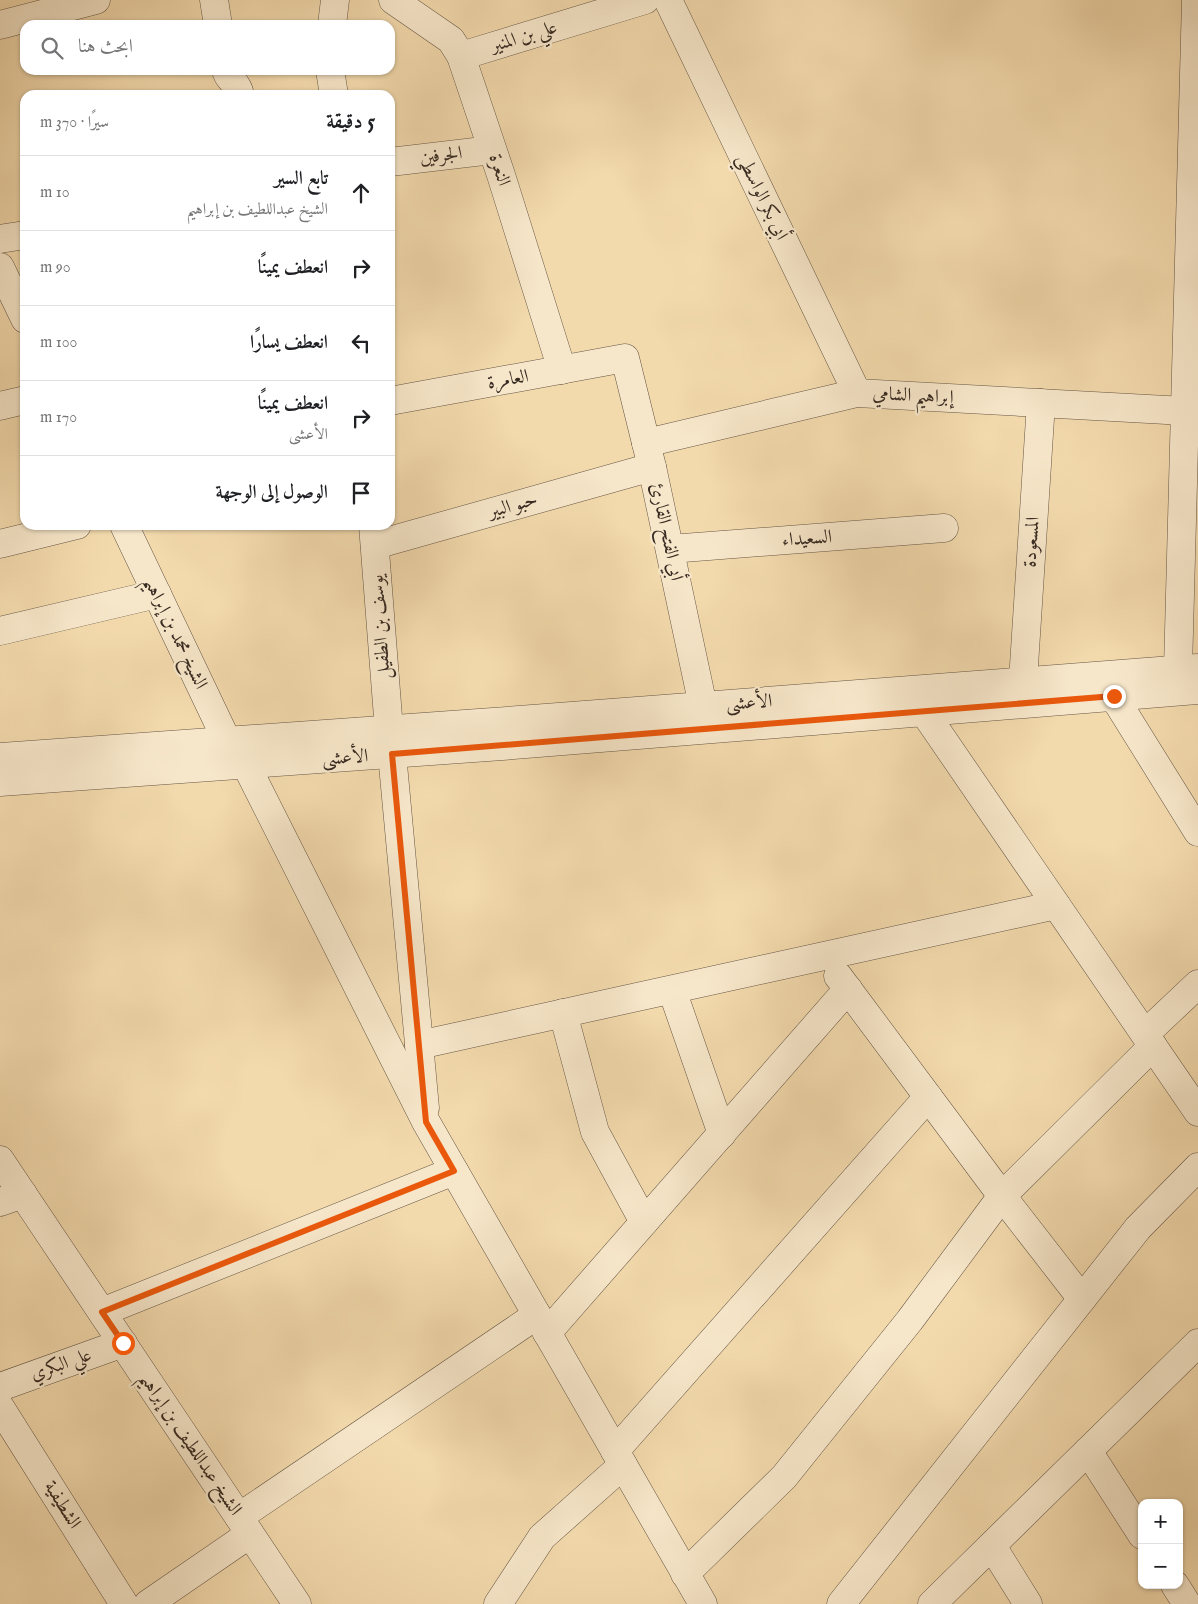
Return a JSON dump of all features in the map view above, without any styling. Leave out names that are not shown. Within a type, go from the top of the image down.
[{"type":"street","points":[[0,25],[96,0]]},
{"type":"street","points":[[214,0],[217,20]]},
{"type":"street","points":[[333,20],[335,0]]},
{"type":"street","name":"النعرة","points":[[393,0],[452,40],[461,56],[562,370]]},
{"type":"street","name":"علي بن المنير","points":[[461,56],[645,0]]},
{"type":"street","name":"أبي بكر الواسطي","points":[[668,0],[857,393]]},
{"type":"street","points":[[1188,668],[1185,411],[1195,169],[1196,0]]},
{"type":"street","points":[[227,75],[238,86],[239,90]]},
{"type":"street","points":[[331,75],[333,90]]},
{"type":"street","name":"الجرفين","points":[[395,161],[492,150]]},
{"type":"street","points":[[0,239],[20,236]]},
{"type":"street","points":[[0,267],[20,309]]},
{"type":"street","name":"العامرة","points":[[395,400],[625,358]]},
{"type":"street","name":"أبي الفتح القارئ","points":[[625,358],[649,455],[703,706]]},
{"type":"street","name":"إبراهيم الشامي","points":[[649,455],[857,393],[1185,411]]},
{"type":"street","points":[[0,406],[20,401]]},
{"type":"street","name":"المسعودة","points":[[1024,681],[1041,403]]},
{"type":"street","name":"حبو البير","points":[[395,529],[649,455]]},
{"type":"street","name":"السعيداء","points":[[670,549],[944,528]]},
{"type":"street","points":[[0,544],[57,530]]},
{"type":"street","name":"الشيخ محمد بن إبراهيم","points":[[126,530],[227,741]]},
{"type":"street","name":"حبو البير","points":[[374,535],[391,530]]},
{"type":"street","name":"يوسف بن الطفيل","points":[[374,535],[426,1122]]},
{"type":"street","points":[[0,631],[157,594]]},
{"type":"street","name":"الأعشى","points":[[0,782],[246,765],[391,742],[703,706],[1188,668]]},
{"type":"street","name":"الأعشى","points":[[0,757],[227,741],[391,742],[924,712],[1198,690]]},
{"type":"street","points":[[1114,696],[1198,832]]},
{"type":"street","points":[[924,712],[1198,1112]]},
{"type":"street","points":[[246,765],[426,1122],[619,1458],[689,1592],[910,1320],[1002,1196],[1149,1040],[1198,984]]},
{"type":"street","points":[[419,1045],[1056,905]]},
{"type":"street","points":[[824,956],[928,1098],[1082,1299]]},
{"type":"street","points":[[148,1604],[245,1526],[542,1324],[644,1222],[848,989]]},
{"type":"street","points":[[672,990],[722,1134]]},
{"type":"street","points":[[563,1014],[594,1132],[644,1222]]},
{"type":"street","points":[[498,1604],[542,1537],[619,1458],[928,1098]]},
{"type":"street","name":"الشيخ عبداللطيف بن إبراهيم","points":[[0,1160],[12,1198],[102,1312],[297,1604]]},
{"type":"street","points":[[841,1604],[1138,1228],[1198,1167]]},
{"type":"street","points":[[102,1312],[454,1171]]},
{"type":"street","name":"علي البكري","points":[[0,1387],[123,1343]]},
{"type":"street","points":[[932,1604],[1088,1451],[1197,1348]]},
{"type":"street","name":"الشطيفية","points":[[0,1407],[124,1604]]},
{"type":"street","points":[[1088,1451],[1138,1529]]},
{"type":"street","points":[[992,1546],[1028,1604]]},
{"type":"street","points":[[1178,1589],[1187,1604]]},
{"type":"route","points":[[123,1343],[102,1312],[454,1171],[426,1122],[392,754],[1114,696]]}]
